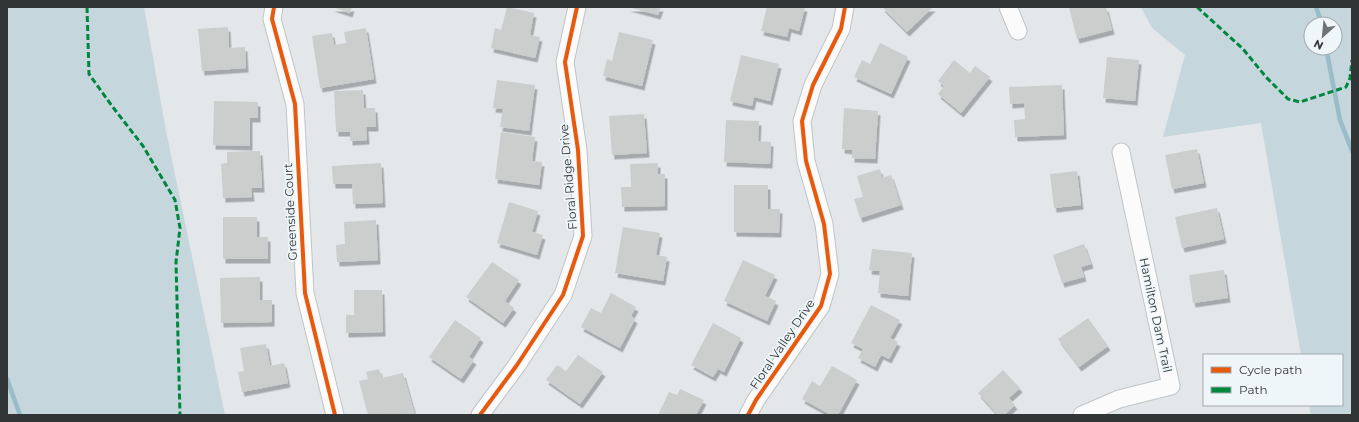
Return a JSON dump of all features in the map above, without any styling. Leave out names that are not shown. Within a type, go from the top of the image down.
[{"type":"street","name":"Greenside Court","points":[[274,7],[272,19],[295,104],[305,293],[335,415]]},
{"type":"street","name":"Floral Ridge Drive","points":[[480,415],[517,365],[563,295],[583,236],[578,150],[565,62],[577,7]]},
{"type":"street","name":"Floral Valley Drive","points":[[748,415],[756,400],[821,306],[830,274],[824,224],[806,161],[802,121],[813,85],[841,29],[845,7]]},
{"type":"street","points":[[1008,7],[1018,30]]},
{"type":"street","name":"Hamilton Dam Trail","points":[[1082,415],[1119,399],[1171,386],[1121,152]]},
{"type":"shaded area","points":[[7,7],[144,7],[166,131],[225,415],[7,415]]},
{"type":"shaded area","points":[[1141,7],[1352,7],[1352,415],[1311,415],[1309,406],[1343,406],[1343,354],[1301,354],[1261,123],[1163,137],[1185,55],[1152,28]]},
{"type":"building","points":[[332,7],[352,7],[350,13]]},
{"type":"building","points":[[507,7],[534,13],[530,35],[540,37],[535,58],[491,48],[495,28],[501,30]]},
{"type":"building","points":[[628,7],[661,7],[658,15]]},
{"type":"building","points":[[767,7],[805,7],[799,31],[789,28],[787,37],[761,31]]},
{"type":"building","points":[[882,7],[933,7],[907,32]]},
{"type":"building","points":[[1069,7],[1106,7],[1112,30],[1077,39]]},
{"type":"building","points":[[228,27],[229,48],[245,47],[246,68],[202,71],[198,29]]},
{"type":"building","points":[[366,28],[374,79],[320,88],[312,36],[332,33],[334,45],[346,43],[344,32]]},
{"type":"building","points":[[619,32],[653,40],[642,86],[603,76],[607,59],[612,61]]},
{"type":"building","points":[[880,43],[908,57],[891,94],[854,77],[862,60],[870,64]]},
{"type":"building","points":[[741,55],[779,64],[770,101],[754,97],[752,106],[730,101]]},
{"type":"building","points":[[1107,57],[1139,60],[1135,101],[1103,98]]},
{"type":"building","points":[[954,60],[970,73],[975,66],[990,77],[961,113],[938,94],[944,86],[938,81]]},
{"type":"building","points":[[497,80],[535,85],[529,131],[500,127],[503,109],[493,108]]},
{"type":"building","points":[[1062,85],[1064,135],[1015,137],[1014,120],[1025,119],[1024,103],[1010,104],[1009,87]]},
{"type":"building","points":[[363,90],[364,108],[375,108],[376,127],[366,127],[367,140],[350,141],[350,132],[336,132],[334,91]]},
{"type":"building","points":[[214,101],[258,102],[258,118],[250,118],[250,146],[213,145]]},
{"type":"building","points":[[844,108],[878,111],[875,159],[852,158],[852,150],[842,149]]},
{"type":"building","points":[[644,114],[647,153],[612,155],[609,116]]},
{"type":"building","points":[[726,120],[759,121],[758,141],[771,142],[770,164],[724,162]]},
{"type":"building","points":[[501,132],[535,137],[532,161],[542,162],[539,185],[495,179]]},
{"type":"building","points":[[1197,149],[1204,183],[1172,189],[1165,155]]},
{"type":"building","points":[[260,151],[262,188],[251,188],[252,197],[223,198],[221,164],[227,163],[227,152]]},
{"type":"building","points":[[381,163],[383,203],[353,204],[352,184],[333,184],[332,166]]},
{"type":"building","points":[[658,163],[658,174],[665,174],[665,206],[622,207],[621,187],[631,187],[630,164]]},
{"type":"building","points":[[880,169],[882,178],[891,175],[901,205],[860,218],[854,199],[863,197],[857,176]]},
{"type":"building","points":[[1077,171],[1081,205],[1054,208],[1050,174]]},
{"type":"building","points":[[734,185],[768,185],[768,209],[780,209],[779,233],[734,232]]},
{"type":"building","points":[[509,202],[538,211],[532,232],[543,235],[537,255],[497,243]]},
{"type":"building","points":[[1217,208],[1224,239],[1182,248],[1175,217]]},
{"type":"building","points":[[223,217],[257,217],[257,237],[268,237],[268,259],[223,259]]},
{"type":"building","points":[[376,220],[378,260],[337,262],[336,245],[345,244],[344,222]]},
{"type":"building","points":[[623,227],[660,233],[656,255],[667,257],[663,281],[615,273]]},
{"type":"building","points":[[1084,244],[1091,264],[1081,267],[1084,277],[1062,283],[1053,255]]},
{"type":"building","points":[[872,249],[912,253],[908,296],[878,293],[880,271],[869,270]]},
{"type":"building","points":[[743,260],[775,275],[765,296],[776,301],[767,321],[724,301]]},
{"type":"building","points":[[492,262],[519,280],[505,301],[514,308],[503,323],[466,297]]},
{"type":"building","points":[[1224,270],[1228,298],[1193,303],[1189,275]]},
{"type":"building","points":[[260,277],[260,300],[272,300],[272,322],[221,323],[220,278]]},
{"type":"building","points":[[354,290],[382,290],[383,332],[346,333],[346,315],[354,315]]},
{"type":"building","points":[[611,293],[636,307],[631,316],[635,319],[620,348],[581,327],[591,308],[601,313]]},
{"type":"building","points":[[871,305],[900,320],[890,338],[898,342],[889,359],[881,355],[875,367],[858,358],[863,349],[851,343]]},
{"type":"building","points":[[1088,318],[1108,346],[1079,367],[1058,339]]},
{"type":"building","points":[[455,320],[481,338],[469,357],[474,360],[461,379],[429,357]]},
{"type":"building","points":[[713,323],[741,338],[724,372],[718,369],[713,377],[691,365]]},
{"type":"building","points":[[266,344],[270,366],[284,363],[288,383],[242,392],[238,372],[244,371],[240,348]]},
{"type":"building","points":[[578,355],[603,372],[580,404],[546,380],[557,365],[566,371]]},
{"type":"building","points":[[832,366],[857,380],[838,415],[831,415],[802,399],[812,381],[820,386]]},
{"type":"building","points":[[379,369],[382,378],[403,373],[415,415],[393,415],[393,413],[386,415],[368,415],[359,381],[368,379],[366,372]]},
{"type":"building","points":[[1003,370],[1020,388],[1009,398],[1015,405],[1004,415],[998,415],[978,393]]},
{"type":"building","points":[[680,389],[704,400],[696,415],[658,415],[669,392],[677,395]]},
{"type":"waterway","points":[[1316,7],[1319,16]]},
{"type":"waterway","points":[[1328,56],[1340,120],[1352,151]]},
{"type":"waterway","points":[[7,379],[20,415]]},
{"type":"marked path","points":[[87,7],[89,74],[143,146],[175,200],[180,228],[176,262],[180,415]]},
{"type":"marked path","points":[[1197,7],[1243,49],[1266,77],[1288,99],[1300,102],[1346,87],[1350,78],[1352,60]]},
{"type":"cycle path","points":[[274,7],[272,19],[295,104],[305,293],[335,415]]},
{"type":"cycle path","points":[[480,415],[517,365],[563,295],[583,236],[578,150],[565,62],[577,7]]},
{"type":"cycle path","points":[[748,415],[756,400],[821,306],[830,274],[824,224],[806,161],[802,121],[813,85],[841,29],[845,7]]}]
